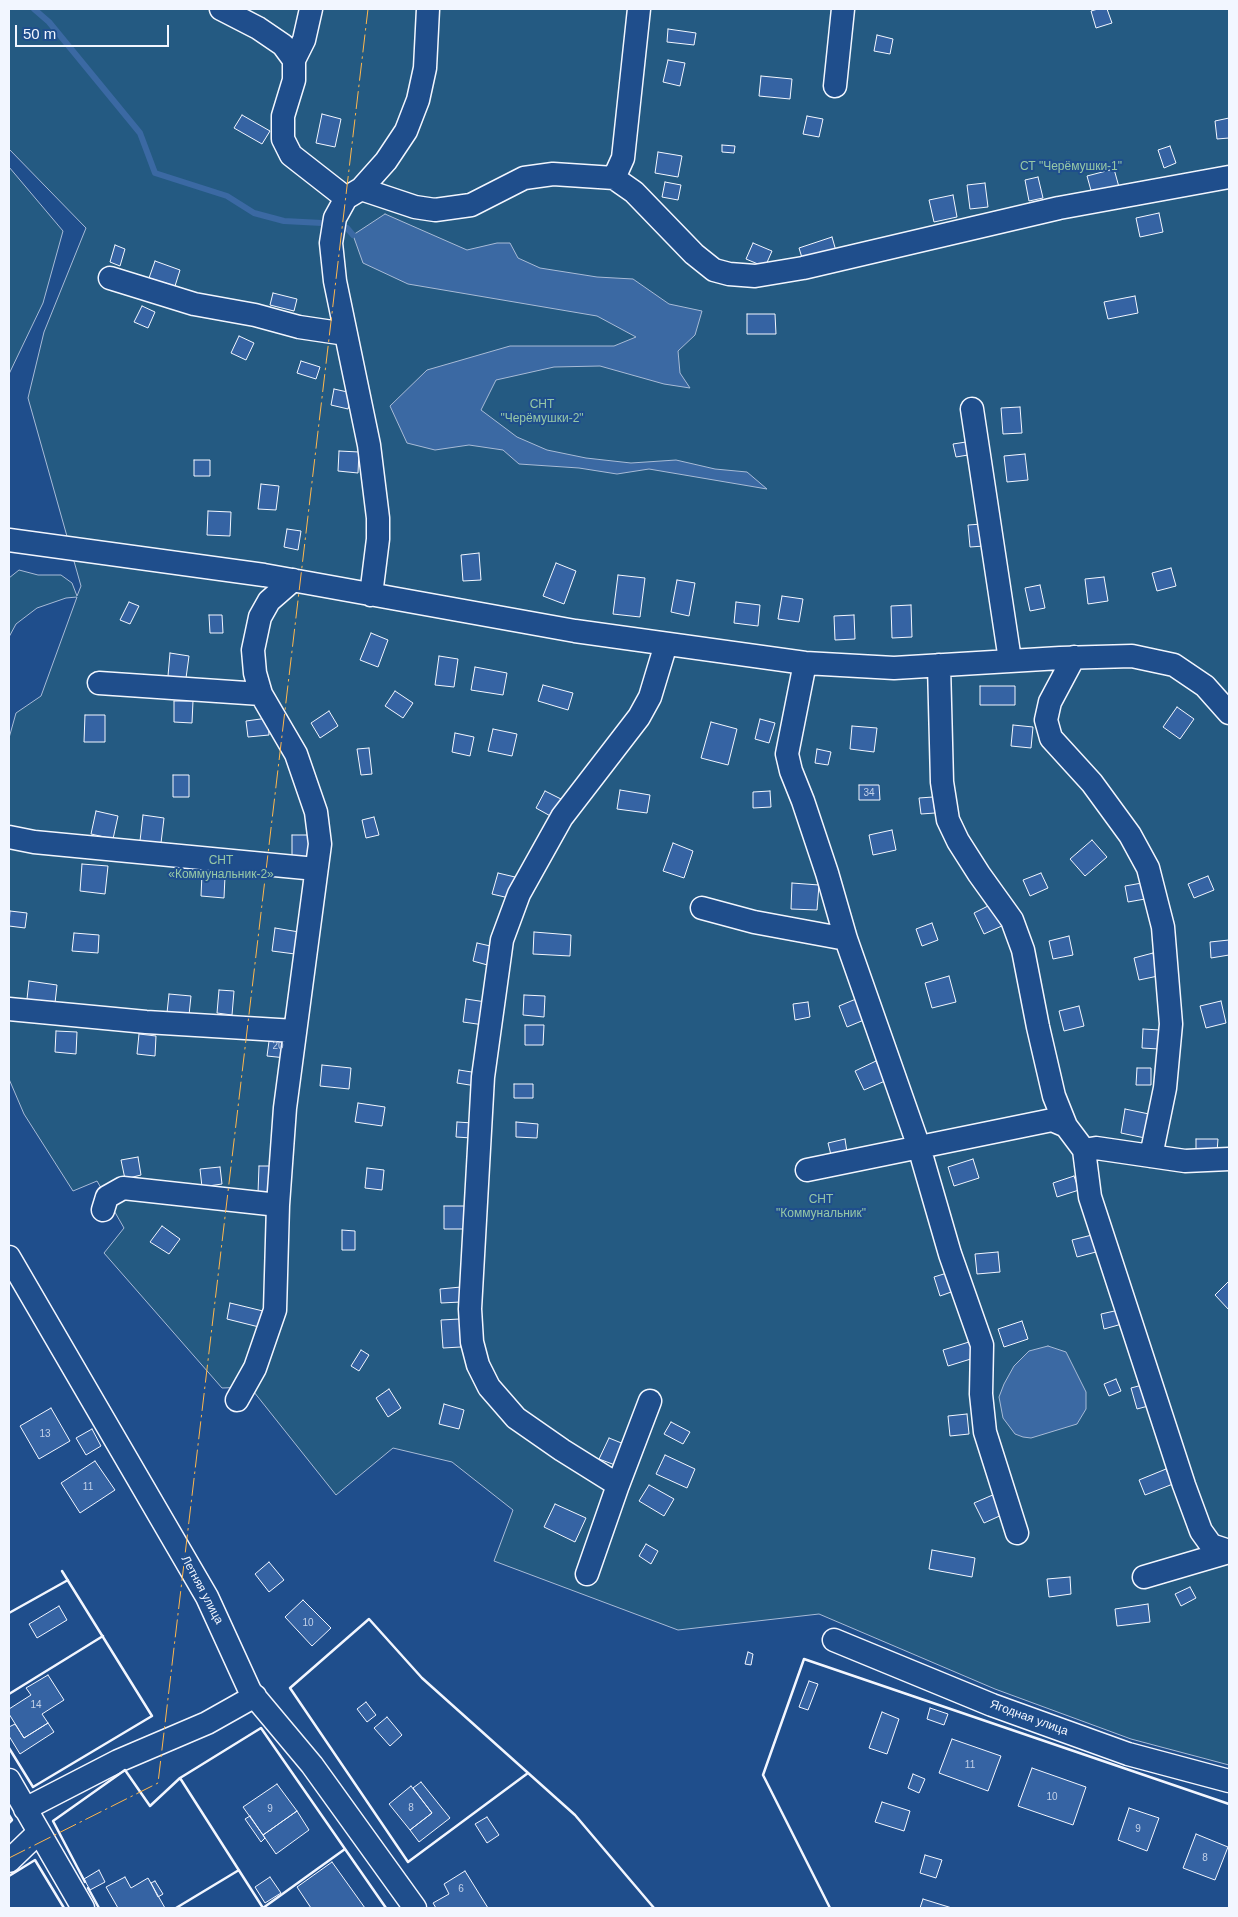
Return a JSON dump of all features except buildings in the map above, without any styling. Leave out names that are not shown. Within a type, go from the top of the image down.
[{"type":"street","points":[[221,9],[258,28],[283,45],[294,60]]},
{"type":"street","points":[[311,9],[304,40],[294,60],[294,80],[283,116],[283,139],[291,155],[353,193],[435,210],[471,205],[524,178],[553,174],[614,178],[634,192],[694,254],[714,270],[729,274],[755,276],[813,266],[1059,208],[1229,177]]},
{"type":"street","points":[[371,594],[378,539],[378,518],[369,445],[335,281],[331,243],[335,218],[353,193],[386,161],[406,131],[418,100],[425,68],[428,9]]},
{"type":"street","points":[[614,178],[623,158],[639,9]]},
{"type":"street","points":[[835,86],[843,9]]},
{"type":"street","points":[[110,278],[194,304],[255,315],[299,327],[346,334]]},
{"type":"street","points":[[972,409],[1010,660]]},
{"type":"street","points":[[9,540],[114,553],[293,580],[575,631],[805,663],[894,668],[1010,660],[1132,656],[1174,665],[1205,686],[1229,713]]},
{"type":"street","points":[[237,1400],[255,1368],[275,1310],[278,1204],[285,1108],[320,844],[316,812],[296,754],[261,694],[254,673],[253,650],[260,618],[269,602],[293,580]]},
{"type":"street","points":[[618,1485],[516,1418],[488,1387],[478,1365],[472,1342],[470,1300],[484,1077],[502,940],[519,894],[562,817],[639,717],[650,697],[666,644]]},
{"type":"street","points":[[1074,657],[1050,702],[1046,720],[1051,738],[1092,783],[1130,835],[1148,868],[1163,927],[1171,1024],[1165,1088],[1151,1156]]},
{"type":"street","points":[[805,663],[787,754],[791,771],[827,873],[846,939],[919,1147],[950,1254],[982,1345],[981,1394],[984,1432],[1017,1533]]},
{"type":"street","points":[[939,665],[942,782],[948,820],[958,841],[979,874],[1012,920],[1018,935],[1023,950],[1054,1096],[1066,1126],[1084,1150],[1090,1197],[1184,1485],[1201,1531],[1211,1545],[1229,1551]]},
{"type":"street","points":[[99,683],[261,694]]},
{"type":"street","points":[[9,836],[34,842],[316,869]]},
{"type":"street","points":[[702,908],[754,922],[846,939]]},
{"type":"street","points":[[9,1009],[146,1022],[295,1031]]},
{"type":"street","points":[[808,1170],[1052,1120],[1066,1126]]},
{"type":"street","points":[[1084,1150],[1096,1148],[1185,1161],[1229,1159]]},
{"type":"street","points":[[103,1210],[107,1197],[123,1188],[278,1204]]},
{"type":"street","name":"Летняя улица","points":[[9,1258],[207,1597],[250,1691],[312,1765],[415,1908]]},
{"type":"street","points":[[588,1574],[618,1485],[650,1401]]},
{"type":"street","points":[[1144,1578],[1229,1551]]},
{"type":"street","name":"Ягодная улица","points":[[834,1640],[992,1706],[1128,1754],[1229,1781]]},
{"type":"street","points":[[25,1809],[118,1761],[207,1723],[254,1696]]},
{"type":"street","points":[[9,1780],[83,1908]]},
{"type":"street","points":[[9,1861],[39,1832]]},
{"type":"green space","points":[[9,9],[1229,9],[1229,1765],[1131,1739],[995,1689],[819,1614],[678,1630],[494,1561],[513,1510],[452,1462],[393,1448],[336,1495],[250,1387],[222,1388],[104,1253],[124,1228],[97,1181],[73,1191],[24,1114],[9,1079],[9,738],[16,713],[41,696],[77,597],[66,598],[37,608],[16,624],[9,637],[9,578],[19,570],[38,575],[61,575],[72,583],[77,596],[81,586],[28,398],[44,332],[86,228],[9,149]]},
{"type":"green space","points":[[9,167],[63,231],[43,303],[9,374]]},
{"type":"shaded area","points":[[385,214],[467,250],[497,243],[510,243],[518,258],[540,268],[597,277],[633,279],[669,304],[702,311],[695,335],[678,351],[680,373],[690,388],[664,384],[600,366],[554,367],[496,380],[481,410],[517,437],[547,450],[586,458],[631,463],[676,460],[715,469],[747,472],[767,489],[649,469],[617,474],[579,468],[519,464],[503,450],[469,445],[435,450],[407,443],[390,406],[427,370],[510,346],[614,346],[636,337],[597,316],[408,284],[363,263],[353,235]]},
{"type":"shaded area","points":[[1048,1346],[1066,1352],[1086,1392],[1086,1409],[1077,1424],[1031,1438],[1023,1437],[1015,1434],[1003,1418],[999,1397],[1014,1366],[1029,1351]]},
{"type":"waterway","points":[[34,9],[49,22],[140,133],[155,173],[227,196],[254,213],[284,221],[322,223],[347,228],[353,235]]},
{"type":"wall","points":[[9,1748],[33,1787],[152,1716],[62,1571]]},
{"type":"wall","points":[[9,1613],[68,1580]]},
{"type":"wall","points":[[528,1773],[408,1862],[290,1688],[369,1619],[422,1678],[575,1815],[654,1908]]},
{"type":"wall","points":[[9,1694],[103,1636]]},
{"type":"wall","points":[[830,1908],[763,1775],[804,1659],[1229,1804]]},
{"type":"wall","points":[[85,1882],[53,1821],[125,1770],[150,1806],[180,1778],[261,1728],[386,1908]]},
{"type":"wall","points":[[180,1778],[263,1908]]},
{"type":"wall","points":[[9,1815],[12,1820],[9,1823]]},
{"type":"wall","points":[[263,1908],[345,1849]]},
{"type":"wall","points":[[9,1876],[35,1860],[64,1908]]},
{"type":"wall","points":[[176,1908],[239,1870]]},
{"type":"wall","points":[[88,1888],[99,1908]]},
{"type":"power","points":[[9,1858],[158,1783],[368,9]]},
{"type":"park label","name":"СТ \"Черёмушки-1\"","points":[[1071,167]]},
{"type":"park label","name":"СНТ \"Черёмушки-2\"","points":[[542,412]]},
{"type":"park label","name":"СНТ «Коммунальник-2»","points":[[221,868]]},
{"type":"park label","name":"СНТ \"Коммунальник\"","points":[[821,1207]]}]
